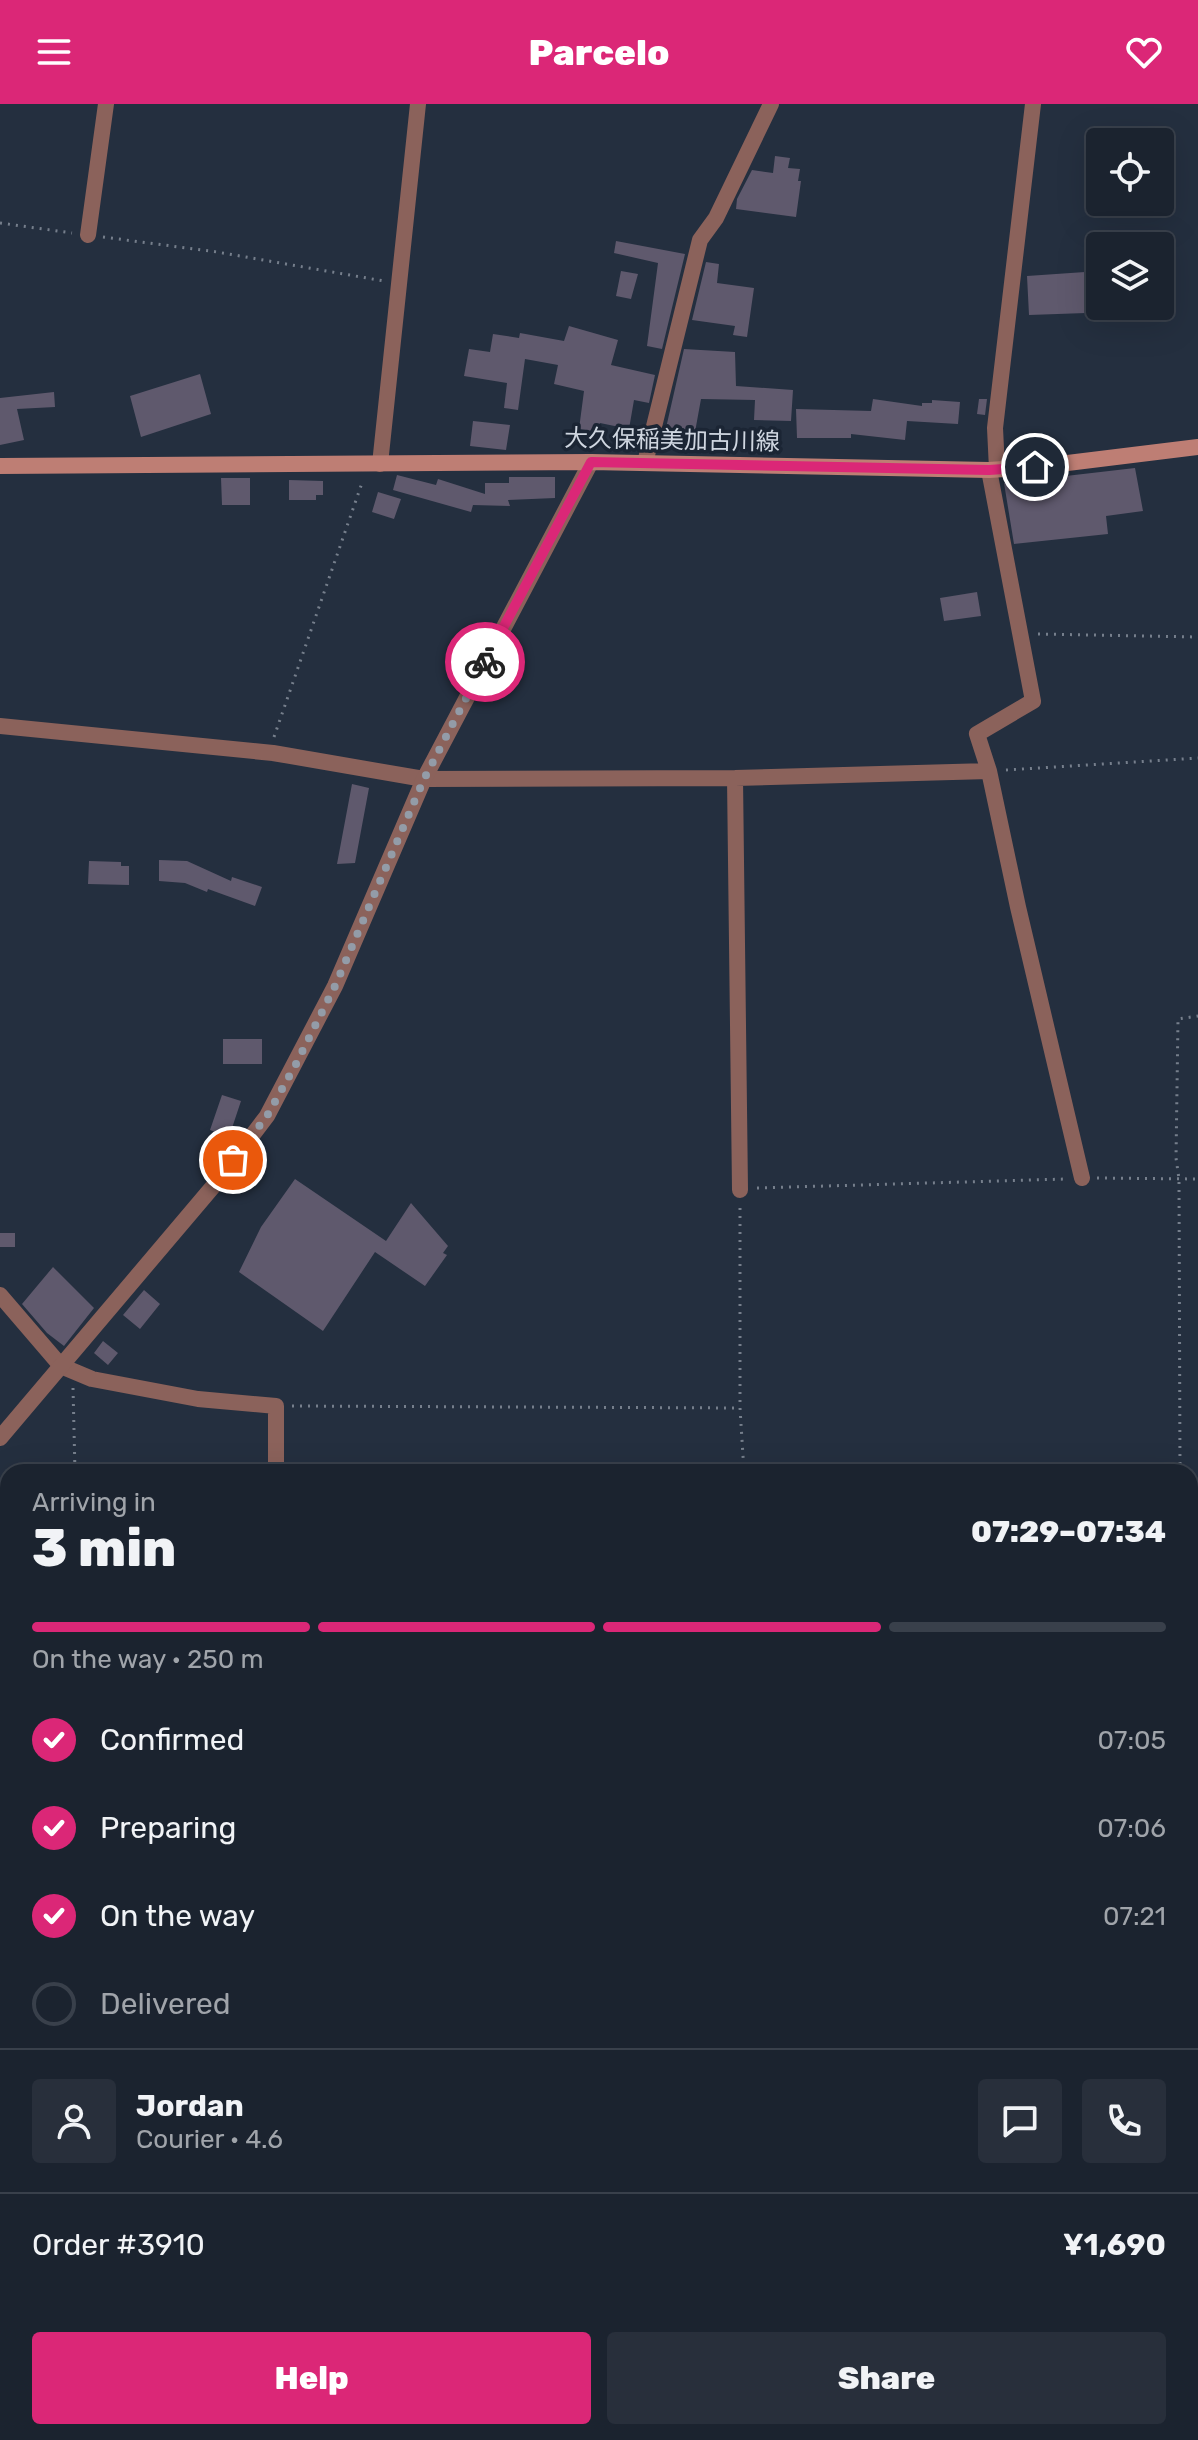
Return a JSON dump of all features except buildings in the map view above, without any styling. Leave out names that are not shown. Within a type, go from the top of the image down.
[{"type":"main road","name":"大久保稲美加古川線","points":[[0,466],[591,462],[993,469],[1035,467],[1198,447]]},
{"type":"street","points":[[88,235],[106,104]]},
{"type":"street","points":[[373,464],[399,284],[418,104]]},
{"type":"street","points":[[645,463],[700,240],[716,218],[771,104]]},
{"type":"street","points":[[1033,104],[995,428],[993,469],[1033,701],[977,734],[989,771],[1082,1178]]},
{"type":"street","points":[[0,1438],[67,1368],[267,1116],[335,986],[424,779],[591,462]]},
{"type":"street","points":[[0,726],[273,753],[424,779],[735,778],[989,771]]},
{"type":"street","points":[[735,778],[740,1190]]},
{"type":"street","points":[[0,1295],[67,1368],[92,1379],[198,1399],[276,1406],[276,1464]]},
{"type":"path","points":[[0,223],[217,252],[399,284]]},
{"type":"path","points":[[273,753],[274,735],[363,484],[373,464]]},
{"type":"path","points":[[1019,633],[1198,637]]},
{"type":"path","points":[[989,771],[1198,758]]},
{"type":"path","points":[[1180,1464],[1179,1179],[1176,1158],[1178,1019],[1198,1016]]},
{"type":"path","points":[[744,1464],[740,1408],[740,1190],[777,1185],[1082,1178],[1198,1179]]},
{"type":"path","points":[[67,1368],[74,1464]]},
{"type":"path","points":[[276,1406],[740,1408]]},
{"type":"way so far","points":[[233,1160],[267,1116],[296,1064],[335,986],[424,779],[485,662]]},
{"type":"route","points":[[485,662],[591,462],[989,470],[1035,467]]}]
